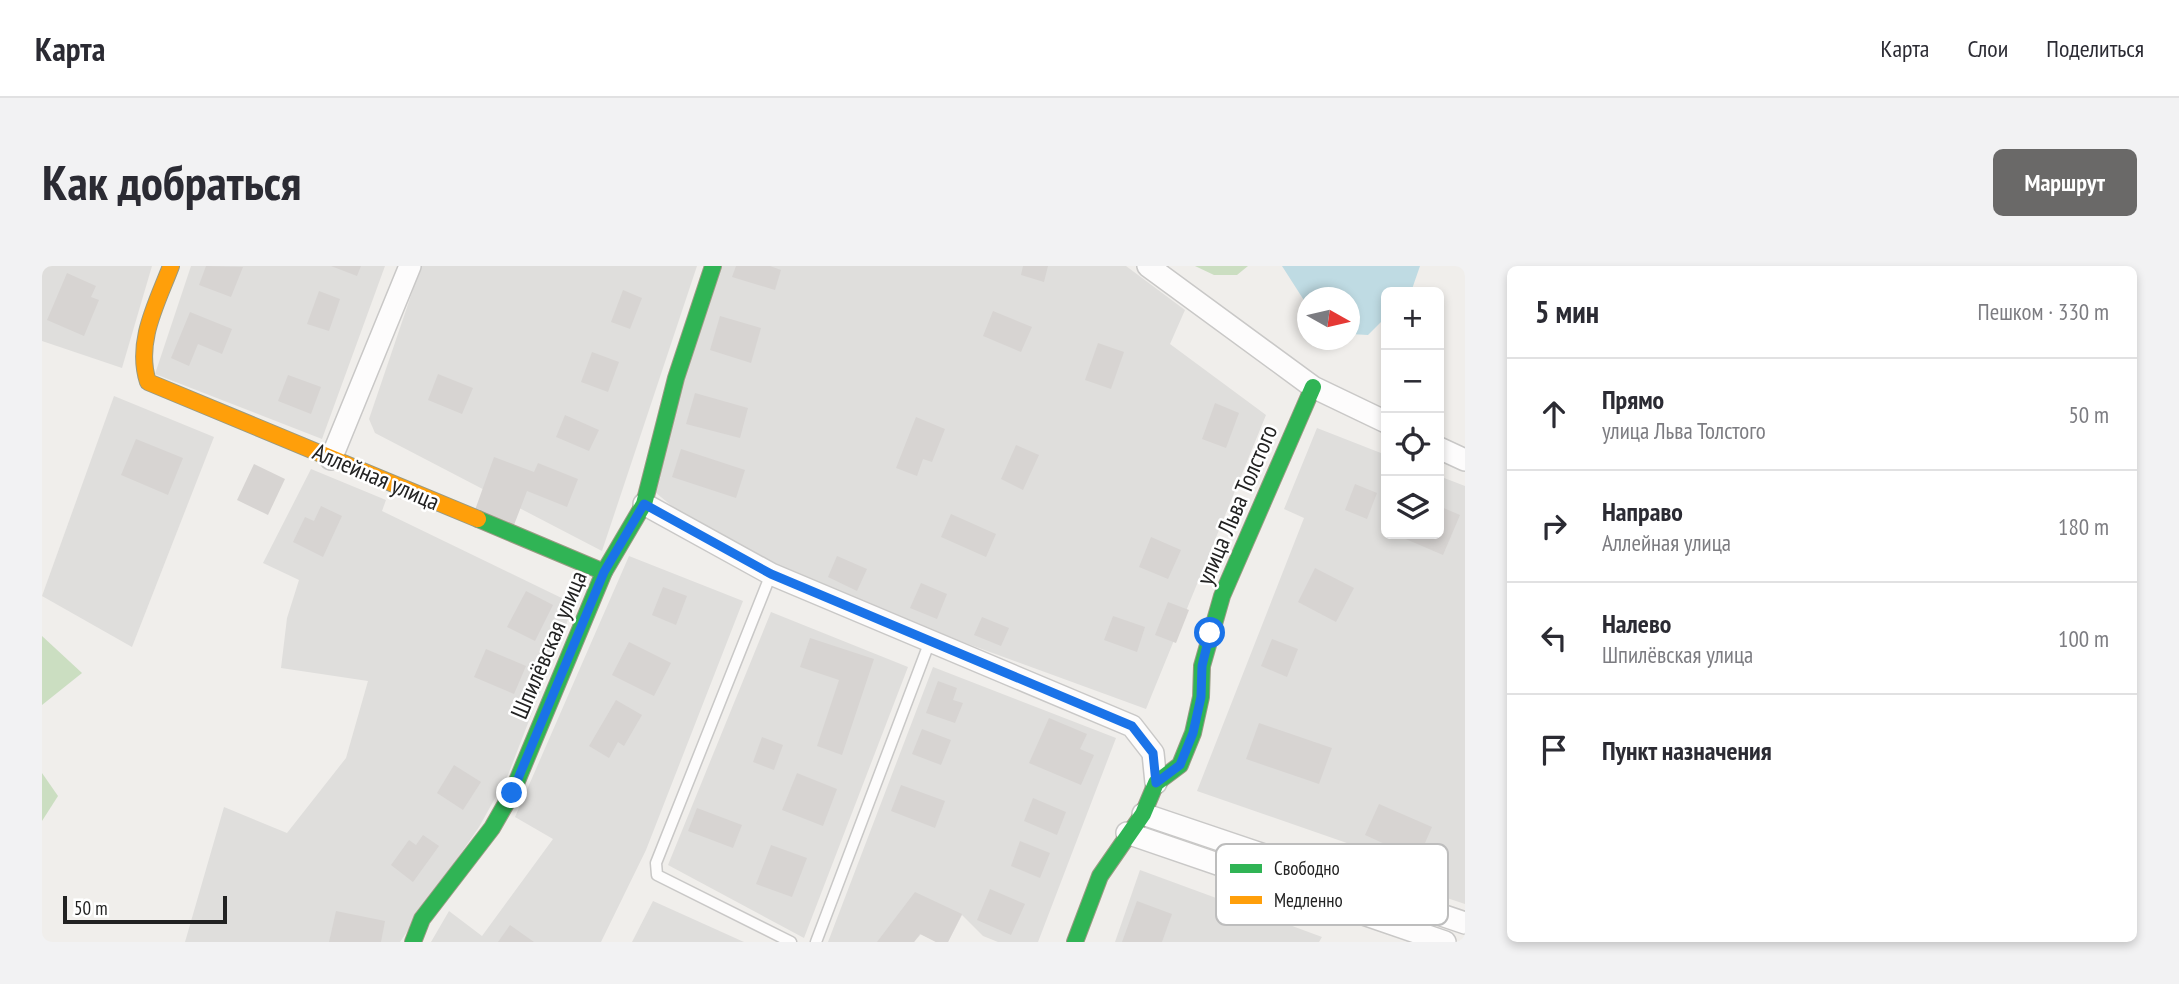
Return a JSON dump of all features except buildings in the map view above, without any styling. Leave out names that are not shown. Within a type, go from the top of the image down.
[{"type":"street","name":"Аллейная улица","points":[[170,266],[143,347],[142,370],[148,382],[604,572]]},
{"type":"street","points":[[331,459],[410,266]]},
{"type":"street","name":"Шпилёвская улица","points":[[413,942],[422,919],[492,828],[512,793],[604,572],[644,504],[676,378],[713,266]]},
{"type":"street","points":[[1148,266],[1313,387],[1381,420]]},
{"type":"street","name":"улица Льва Толстого","points":[[1075,942],[1100,876],[1127,832],[1143,814],[1156,783],[1180,765],[1193,733],[1201,697],[1202,666],[1222,596],[1313,387]]},
{"type":"street","points":[[1444,450],[1465,460]]},
{"type":"street","points":[[644,504],[771,574],[1132,726],[1153,753],[1156,783]]},
{"type":"street","points":[[1143,814],[1232,844]]},
{"type":"street","points":[[1127,832],[1216,863]]},
{"type":"street","points":[[1448,917],[1465,923]]},
{"type":"street","points":[[1396,925],[1445,942]]},
{"type":"lane","points":[[771,574],[656,863],[657,876],[791,942]]},
{"type":"lane","points":[[816,942],[930,641]]},
{"type":"shaded area","points":[[42,266],[152,266],[122,368],[42,341]]},
{"type":"shaded area","points":[[191,266],[385,266],[322,439],[155,374]]},
{"type":"shaded area","points":[[421,266],[697,266],[602,551],[375,433],[369,419]]},
{"type":"shaded area","points":[[720,266],[1126,266],[1185,310],[1170,344],[1266,415],[1146,709],[897,618],[712,539],[650,488]]},
{"type":"shaded area","points":[[114,396],[214,437],[132,647],[42,596]]},
{"type":"shaded area","points":[[1317,428],[1381,453],[1381,539],[1444,539],[1444,478],[1465,486],[1465,904],[1448,898],[1448,844],[1350,844],[1197,791],[1304,518],[1284,509]]},
{"type":"shaded area","points":[[311,469],[386,500],[382,511],[574,604],[508,775],[479,827],[400,942],[185,942],[224,807],[287,833],[346,758],[368,681],[281,668],[287,618],[299,580],[263,563]]},
{"type":"shaded area","points":[[629,556],[743,601],[646,850],[601,942],[431,942],[449,911],[482,936],[553,839],[515,817]]},
{"type":"shaded area","points":[[771,612],[908,667],[804,938],[668,865]]},
{"type":"shaded area","points":[[933,667],[1116,738],[1038,942],[998,942],[983,936],[962,915],[948,942],[936,942],[921,934],[914,942],[828,942]]},
{"type":"shaded area","points":[[1140,870],[1216,898],[1216,925],[1289,925],[1322,937],[1319,942],[1115,942]]},
{"type":"shaded area","points":[[653,901],[744,942],[632,942]]},
{"type":"green space","points":[[1195,266],[1248,266],[1237,275],[1214,275]]},
{"type":"green space","points":[[42,636],[82,673],[42,705]]},
{"type":"green space","points":[[42,773],[58,796],[42,821]]},
{"type":"water","points":[[1282,266],[1420,266],[1413,287],[1381,287],[1381,322],[1368,335],[1360,335],[1360,287],[1297,287],[1297,289]]},
{"type":"traffic: fast","points":[[413,942],[422,919],[492,828],[512,793],[604,572],[644,504],[676,378],[713,266]]},
{"type":"traffic: fast","points":[[1075,942],[1100,876],[1143,814],[1156,783],[1180,765],[1193,733],[1201,697],[1202,666],[1222,596],[1313,387]]},
{"type":"traffic: fast","points":[[478,519],[604,572]]},
{"type":"traffic: slow","points":[[171,266],[146,337],[144,352],[148,382],[478,519]]},
{"type":"route","points":[[512,793],[604,572],[644,504],[771,574],[1132,726],[1153,753],[1156,783],[1180,765],[1193,733],[1201,697],[1202,666],[1210,633]]}]
